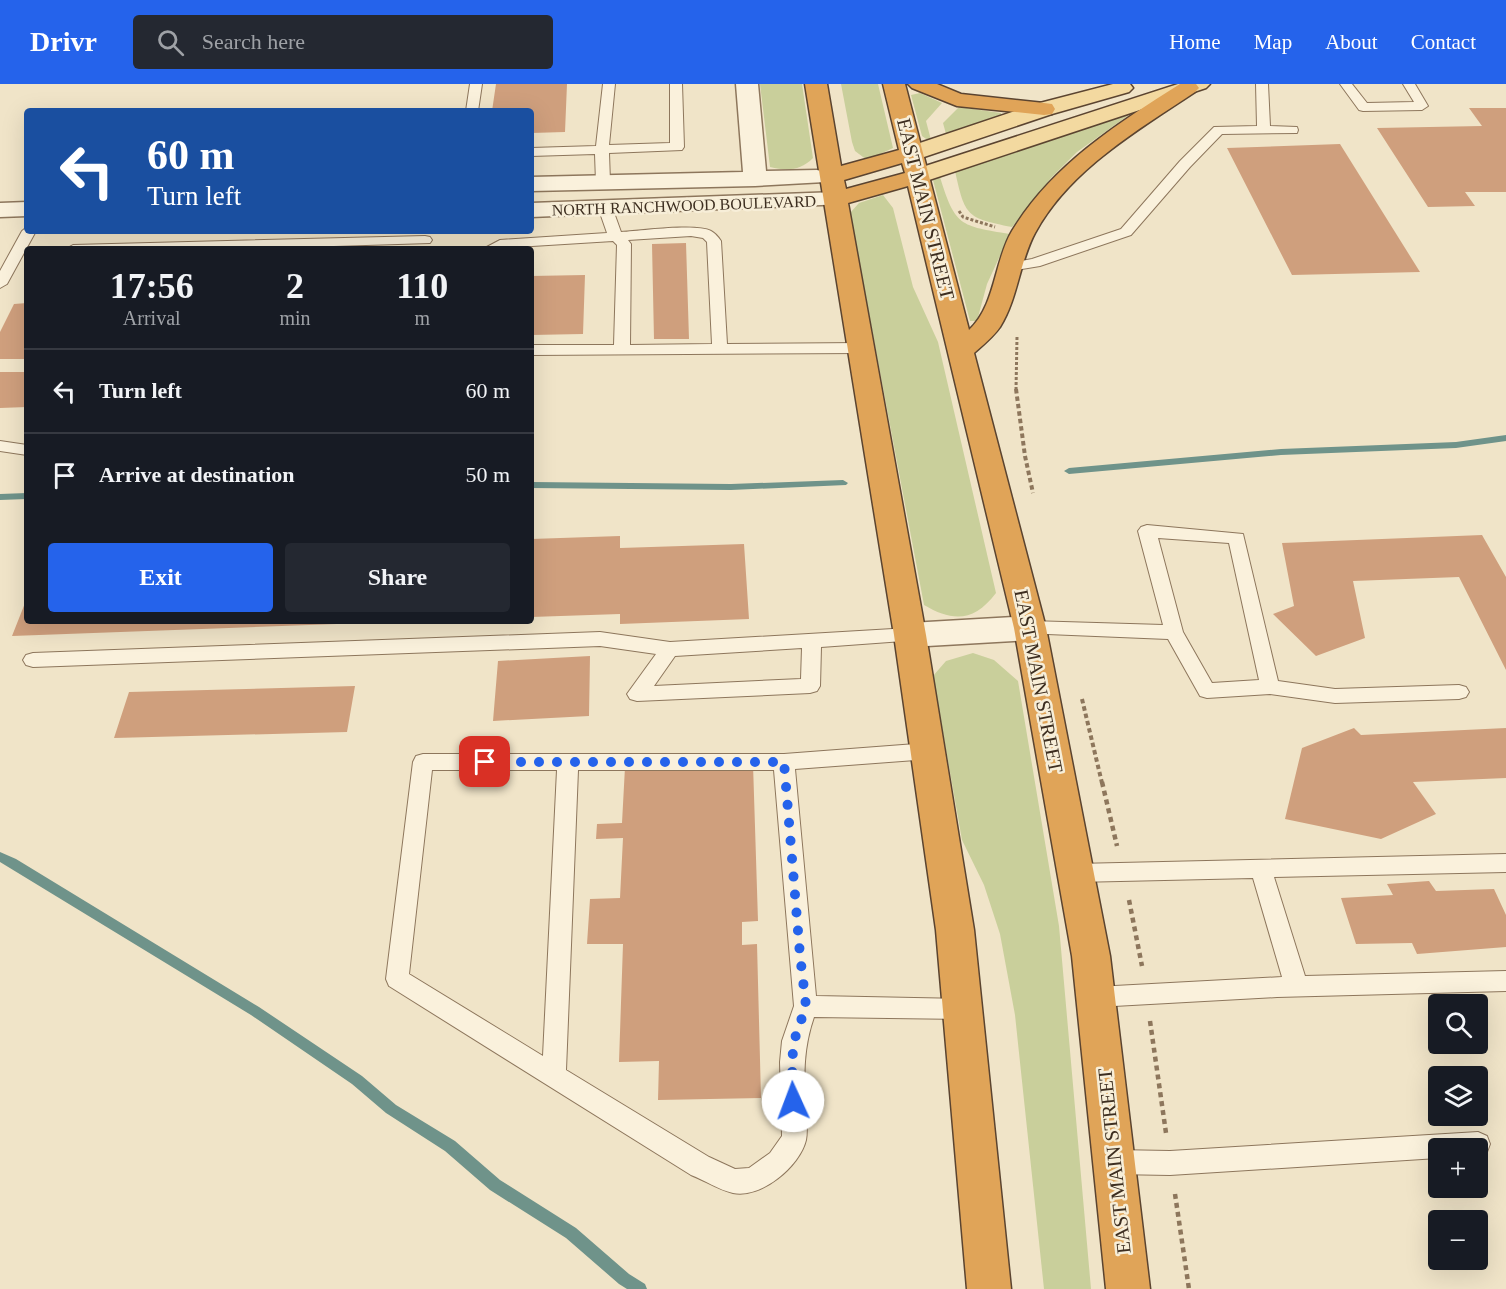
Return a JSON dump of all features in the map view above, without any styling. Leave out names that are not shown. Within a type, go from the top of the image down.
[{"type":"highway","points":[[816,84],[910,635],[955,930],[989,1289]]},
{"type":"highway","name":"EAST MAIN STREET","points":[[894,84],[1030,628],[1091,956],[1128,1289]]},
{"type":"highway","points":[[919,84],[957,100],[1044,110]]},
{"type":"highway","points":[[962,351],[988,324],[1023,233],[1050,193],[1077,165],[1105,142],[1193,86]]},
{"type":"highway","points":[[835,188],[912,153]]},
{"type":"highway","points":[[835,188],[918,176]]},
{"type":"main road","points":[[912,153],[1044,110],[1135,84]]},
{"type":"main road","points":[[918,176],[1193,86]]},
{"type":"street","points":[[747,84],[755,179]]},
{"type":"street","name":"NORTH RANCHWOOD BOULEVARD","points":[[534,184],[755,179],[835,188]]},
{"type":"street","points":[[603,182],[605,207]]},
{"type":"street","name":"NORTH RANCHWOOD BOULEVARD","points":[[534,210],[605,207],[835,188]]},
{"type":"street","points":[[0,210],[24,209]]},
{"type":"street","points":[[910,635],[1030,628]]},
{"type":"lane","points":[[472,108],[476,84]]},
{"type":"lane","points":[[603,182],[602,151],[609,84]]},
{"type":"lane","points":[[534,152],[677,147],[675,84]]},
{"type":"lane","points":[[1262,84],[1264,130]]},
{"type":"lane","points":[[1346,84],[1363,107],[1422,105],[1408,84]]},
{"type":"lane","points":[[1010,267],[1035,263],[1126,232],[1219,130],[1292,130]]},
{"type":"lane","points":[[605,207],[615,235],[624,244],[622,350]]},
{"type":"lane","points":[[496,246],[615,235],[691,232],[711,236],[714,241],[720,349]]},
{"type":"lane","points":[[190,246],[425,240]]},
{"type":"lane","points":[[0,284],[23,250]]},
{"type":"lane","points":[[534,350],[862,348]]},
{"type":"lane","points":[[0,446],[24,450]]},
{"type":"lane","points":[[1270,687],[1237,538],[1147,531],[1174,632],[1207,691],[1270,687],[1335,696],[1459,692]]},
{"type":"lane","points":[[1030,628],[1174,632]]},
{"type":"lane","points":[[33,660],[600,639],[670,649],[910,635]]},
{"type":"lane","points":[[670,649],[637,694],[810,686],[812,641]]},
{"type":"lane","points":[[784,762],[806,1006],[794,1041],[792,1062],[794,1139],[779,1162],[753,1180],[734,1181],[720,1176],[397,979],[423,762],[784,762],[929,751]]},
{"type":"lane","points":[[554,1076],[568,763]]},
{"type":"lane","points":[[1076,873],[1506,863]]},
{"type":"lane","points":[[1261,870],[1297,987]]},
{"type":"lane","points":[[1096,997],[1297,987],[1506,981]]},
{"type":"lane","points":[[806,1006],[964,1009]]},
{"type":"lane","points":[[1114,1162],[1170,1163],[1428,1147]]},
{"type":"green space","points":[[760,84],[802,84],[813,158],[798,168],[770,167]]},
{"type":"green space","points":[[841,84],[878,84],[893,148],[867,160],[855,151]]},
{"type":"green space","points":[[920,93],[942,103],[926,121],[931,140],[929,141],[922,136],[911,95]]},
{"type":"green space","points":[[959,107],[1001,113],[1001,117],[946,134],[943,123]]},
{"type":"green space","points":[[1133,112],[1077,152],[1051,178],[1012,227],[976,217],[965,206],[955,171]]},
{"type":"green space","points":[[940,177],[950,205],[962,221],[980,229],[1010,234],[987,284],[977,321],[970,321],[933,180]]},
{"type":"green space","points":[[883,195],[893,208],[913,287],[938,342],[996,593],[980,610],[963,616],[944,614],[924,605],[850,213],[859,203]]},
{"type":"green space","points":[[973,653],[994,660],[1018,681],[1059,926],[1091,1289],[1044,1289],[1015,1015],[1000,934],[984,885],[962,840],[933,676],[946,661]]},
{"type":"building","points":[[496,84],[567,84],[565,132],[534,133],[534,108],[492,108]]},
{"type":"building","points":[[1469,108],[1506,108],[1506,192],[1465,192],[1475,206],[1428,207],[1377,128],[1482,126]]},
{"type":"building","points":[[1340,144],[1420,272],[1292,275],[1227,148]]},
{"type":"building","points":[[686,243],[689,339],[654,339],[652,244]]},
{"type":"building","points":[[585,275],[583,334],[534,335],[534,276]]},
{"type":"building","points":[[24,303],[24,359],[0,359],[0,332],[14,304]]},
{"type":"building","points":[[0,372],[24,372],[24,407],[0,408]]},
{"type":"building","points":[[1482,535],[1506,577],[1506,670],[1459,577],[1353,581],[1365,638],[1316,656],[1273,614],[1294,606],[1282,543]]},
{"type":"building","points":[[620,536],[620,548],[744,544],[749,619],[620,624],[620,614],[534,617],[534,539]]},
{"type":"building","points":[[24,606],[24,624],[337,624],[12,636]]},
{"type":"building","points":[[590,656],[589,716],[493,721],[498,661]]},
{"type":"building","points":[[355,686],[347,732],[114,738],[129,692]]},
{"type":"building","points":[[1354,728],[1361,735],[1506,728],[1506,778],[1413,782],[1436,814],[1381,839],[1285,819],[1302,748]]},
{"type":"building","points":[[753,764],[758,921],[742,922],[742,945],[757,944],[761,1098],[658,1100],[659,1061],[619,1062],[623,944],[587,944],[590,899],[620,898],[623,838],[596,839],[597,824],[622,823],[625,767]]},
{"type":"building","points":[[1429,881],[1436,891],[1494,889],[1506,915],[1506,947],[1417,954],[1412,943],[1356,944],[1341,898],[1393,895],[1387,884]]},
{"type":"waterway","points":[[1069,471],[1281,452],[1456,445],[1506,438]]},
{"type":"waterway","points":[[534,485],[731,487],[843,483]]},
{"type":"waterway","points":[[0,497],[24,496]]},
{"type":"waterway","points":[[0,857],[12,862],[255,1011],[357,1080],[391,1109],[450,1146],[495,1185],[571,1233],[624,1279],[640,1289]]},
{"type":"route","points":[[485,762],[784,762],[806,1006],[794,1041],[793,1101]]}]
